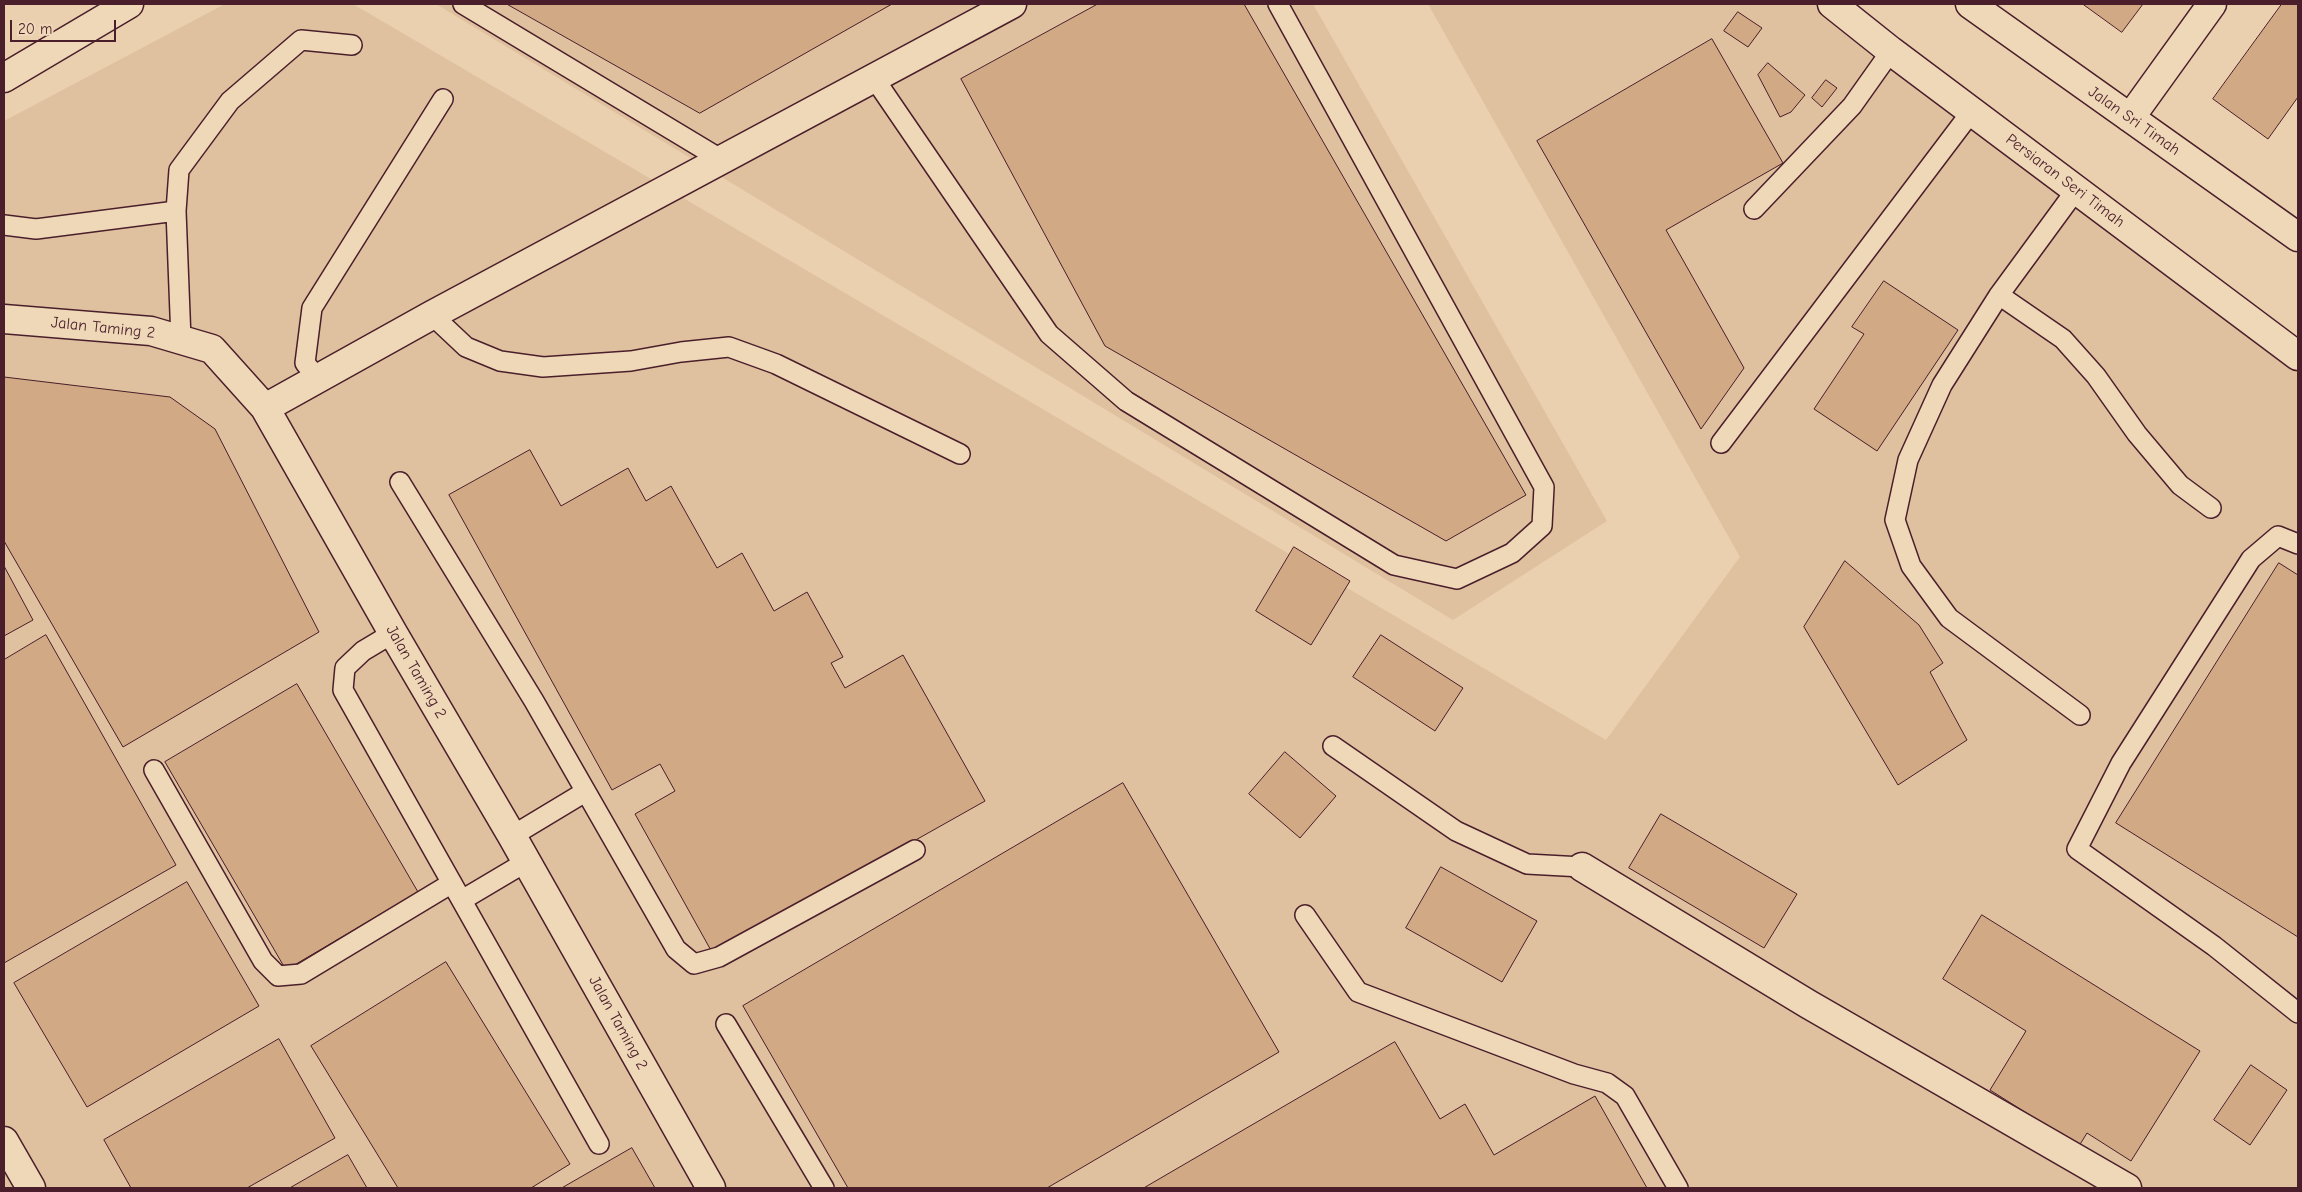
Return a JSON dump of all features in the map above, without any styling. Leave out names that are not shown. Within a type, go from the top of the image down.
[{"type":"street","points":[[4,78],[129,4]]},
{"type":"street","points":[[266,408],[432,316],[1012,4]]},
{"type":"street","name":"Persiaran Seri Timah","points":[[1832,4],[1891,51],[2298,356]]},
{"type":"street","name":"Jalan Sri Timah","points":[[1970,4],[2298,237]]},
{"type":"street","points":[[2130,118],[2212,4]]},
{"type":"street","name":"Jalan Taming 2","points":[[4,319],[151,331],[212,349],[266,408],[393,633],[512,836],[711,1188]]},
{"type":"street","points":[[1582,867],[1808,1004],[2127,1188]]},
{"type":"street","points":[[4,1141],[31,1188]]},
{"type":"lane","points":[[463,4],[722,160]]},
{"type":"lane","points":[[874,78],[1049,334],[1126,401],[1394,565],[1457,579],[1512,553],[1542,526],[1544,487],[1278,4]]},
{"type":"lane","points":[[181,340],[176,211],[179,170],[230,101],[301,40],[352,45]]},
{"type":"lane","points":[[1754,209],[1852,106],[1891,51]]},
{"type":"lane","points":[[318,380],[305,363],[312,308],[443,99]]},
{"type":"lane","points":[[1720,443],[1972,111]]},
{"type":"lane","points":[[2076,190],[1999,295],[1942,385],[1908,460],[1895,520],[1911,566],[1949,618],[2080,715]]},
{"type":"lane","points":[[4,225],[36,229],[176,211]]},
{"type":"lane","points":[[1999,295],[2063,339],[2096,376],[2137,434],[2180,484],[2212,508]]},
{"type":"lane","points":[[432,316],[466,347],[500,360],[543,367],[631,361],[681,352],[729,347],[776,364],[960,454]]},
{"type":"lane","points":[[400,482],[534,701],[676,949],[694,964],[719,957],[915,850]]},
{"type":"lane","points":[[2298,544],[2278,536],[2251,559],[2121,763],[2078,849],[2214,946],[2298,1013]]},
{"type":"lane","points":[[393,633],[363,651],[345,668],[343,690],[599,1144]]},
{"type":"lane","points":[[1333,746],[1456,831],[1527,864],[1582,867]]},
{"type":"lane","points":[[154,770],[262,961],[278,976],[301,974],[452,883]]},
{"type":"lane","points":[[512,836],[585,792]]},
{"type":"lane","points":[[462,900],[526,862]]},
{"type":"lane","points":[[1305,915],[1358,992],[1574,1074],[1606,1083],[1626,1096],[1678,1188]]},
{"type":"lane","points":[[726,1024],[824,1188]]},
{"type":"shaded area","points":[[225,4],[353,4],[1606,740],[1740,557],[1428,4],[1844,4],[2298,361],[2298,1188],[4,1188],[4,121]]},
{"type":"shaded area","points":[[436,4],[1313,4],[1607,521],[1453,620]]},
{"type":"building","points":[[507,4],[892,4],[700,113]]},
{"type":"building","points":[[1098,4],[1244,4],[1526,495],[1446,541],[1105,346],[961,79]]},
{"type":"building","points":[[2083,4],[2143,4],[2122,32]]},
{"type":"building","points":[[2282,4],[2298,4],[2298,97],[2268,139],[2213,99]]},
{"type":"building","points":[[1738,12],[1762,28],[1748,47],[1724,31]]},
{"type":"building","points":[[1712,39],[1783,163],[1666,230],[1744,368],[1701,429],[1537,141]]},
{"type":"building","points":[[1768,63],[1805,95],[1791,112],[1780,117],[1758,75]]},
{"type":"building","points":[[1826,80],[1837,88],[1822,107],[1812,98]]},
{"type":"building","points":[[1884,281],[1958,330],[1877,451],[1814,409],[1864,334],[1852,327]]},
{"type":"building","points":[[4,377],[170,397],[215,429],[319,632],[123,747],[4,541]]},
{"type":"building","points":[[530,450],[561,506],[628,468],[646,501],[671,486],[717,568],[742,553],[774,611],[807,592],[843,657],[831,663],[845,688],[903,655],[985,801],[713,954],[635,814],[675,791],[660,764],[612,790],[449,495]]},
{"type":"building","points":[[1294,547],[1350,581],[1311,645],[1256,611]]},
{"type":"building","points":[[1845,561],[1919,625],[1943,663],[1930,672],[1967,740],[1898,785],[1804,627]]},
{"type":"building","points":[[2279,563],[2298,575],[2298,937],[2116,823]]},
{"type":"building","points":[[4,566],[33,620],[4,636]]},
{"type":"building","points":[[46,635],[176,865],[4,963],[4,660]]},
{"type":"building","points":[[1381,635],[1463,688],[1435,731],[1353,677]]},
{"type":"building","points":[[297,684],[418,892],[286,970],[165,762]]},
{"type":"building","points":[[1285,752],[1336,796],[1300,838],[1249,794]]},
{"type":"building","points":[[1123,783],[1279,1052],[1047,1188],[848,1188],[743,1006]]},
{"type":"building","points":[[1661,814],[1797,894],[1764,948],[1629,868]]},
{"type":"building","points":[[1441,867],[1537,921],[1502,982],[1406,928]]},
{"type":"building","points":[[187,882],[259,1006],[87,1107],[14,983]]},
{"type":"building","points":[[1982,915],[2200,1051],[2131,1161],[2087,1133],[2079,1146],[1990,1090],[2026,1031],[1943,979]]},
{"type":"building","points":[[446,962],[570,1164],[531,1188],[398,1188],[311,1046]]},
{"type":"building","points":[[279,1039],[335,1138],[247,1188],[131,1188],[104,1140]]},
{"type":"building","points":[[1395,1042],[1440,1119],[1465,1104],[1494,1155],[1595,1096],[1647,1188],[1144,1188]]},
{"type":"building","points":[[2251,1065],[2287,1090],[2250,1145],[2214,1120]]},
{"type":"building","points":[[632,1148],[655,1188],[562,1188]]},
{"type":"building","points":[[348,1155],[367,1188],[290,1188]]}]
